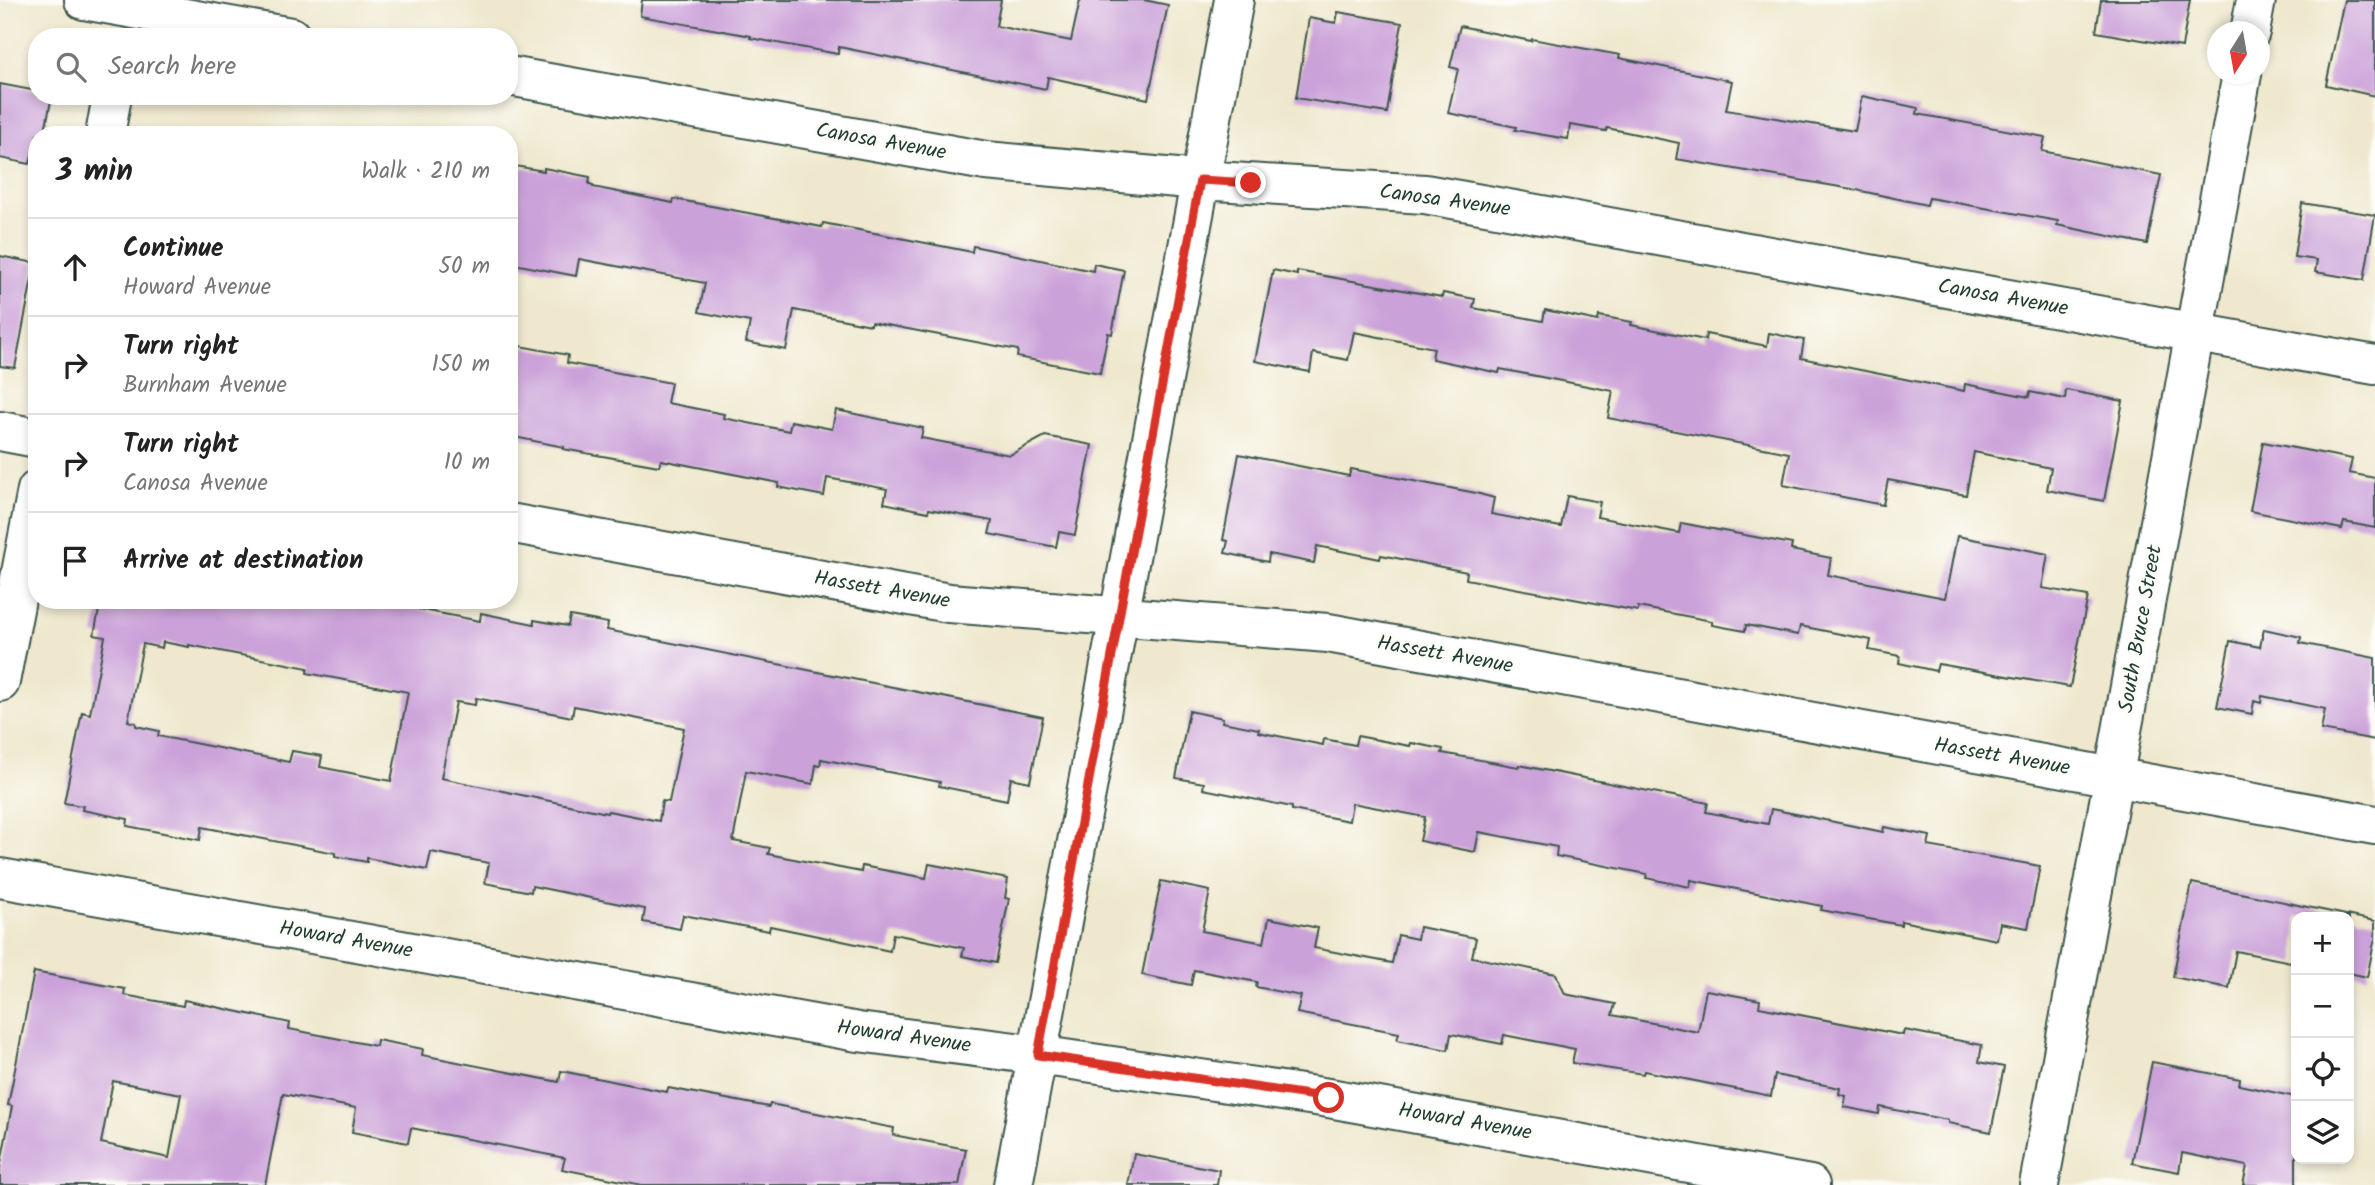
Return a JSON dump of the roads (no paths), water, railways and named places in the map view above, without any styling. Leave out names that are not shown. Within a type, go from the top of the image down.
[{"type":"street","points":[[84,0],[127,15],[223,28]]},
{"type":"street","points":[[1013,1185],[1234,0]]},
{"type":"street","points":[[2252,21],[2256,0]]},
{"type":"street","name":"Canosa Avenue","points":[[518,78],[986,161],[1200,180],[1425,194],[2375,365]]},
{"type":"street","name":"South Bruce Street","points":[[2039,1185],[2240,84]]},
{"type":"street","points":[[107,126],[110,105]]},
{"type":"street","points":[[0,431],[28,436]]},
{"type":"street","name":"Hassett Avenue","points":[[518,525],[949,603],[1328,633],[2375,825]]},
{"type":"street","points":[[0,682],[28,537]]},
{"type":"street","name":"Howard Avenue","points":[[0,878],[858,1032],[1038,1055],[1329,1098],[1810,1185]]}]
